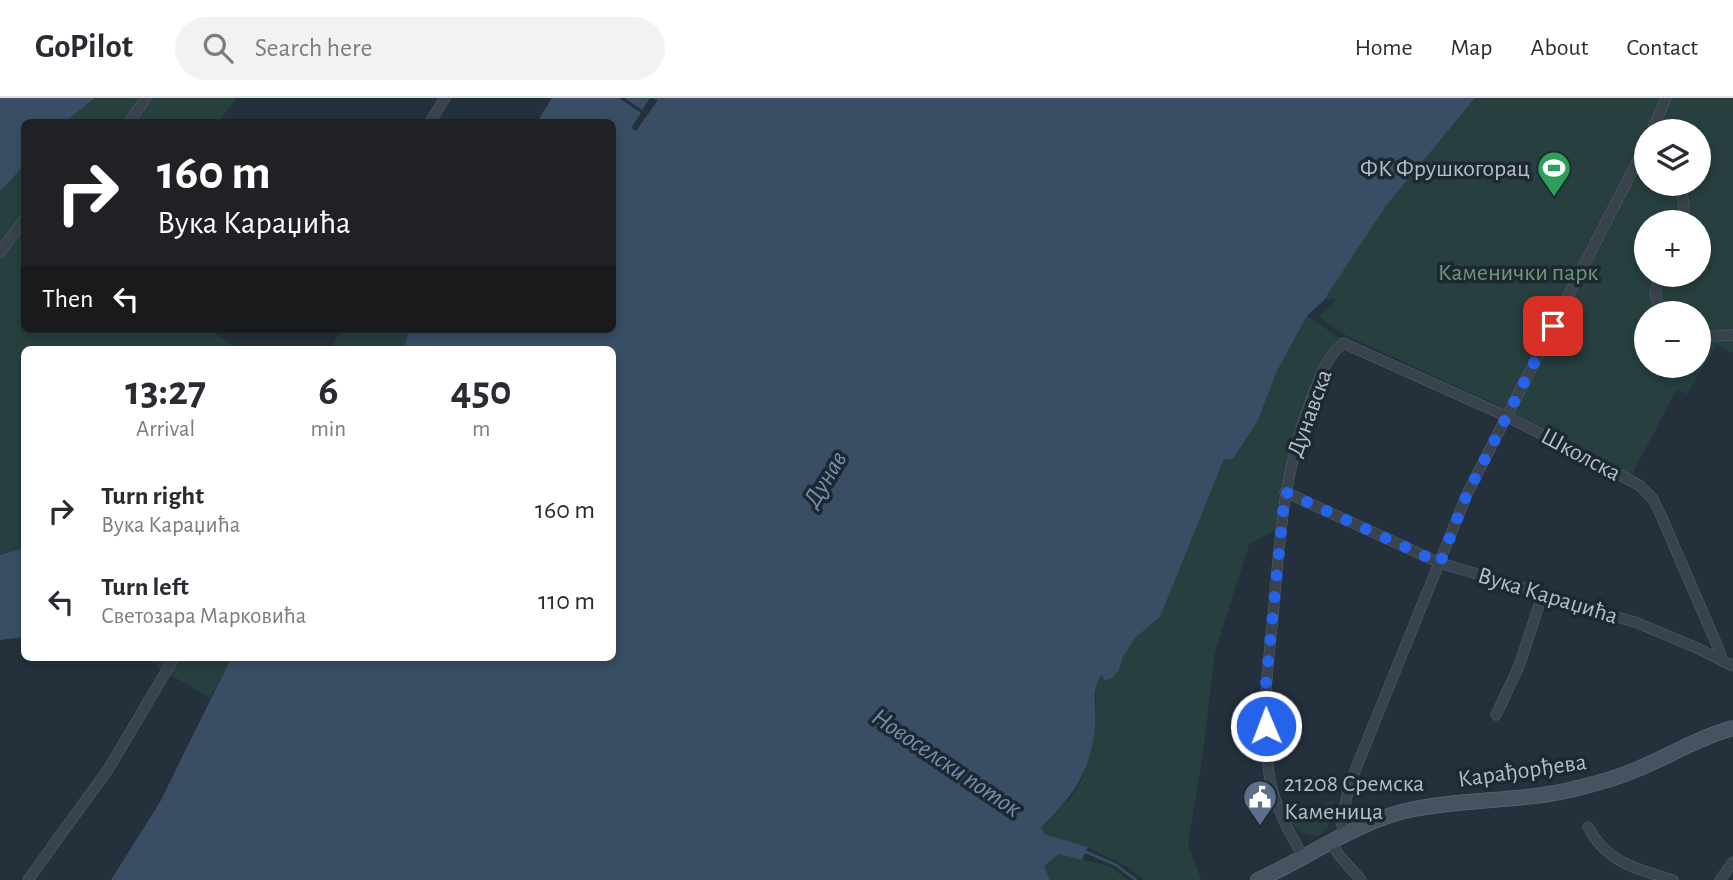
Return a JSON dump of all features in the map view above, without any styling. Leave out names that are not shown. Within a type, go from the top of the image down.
[{"type":"main road","name":"Карађорђева","points":[[1258,880],[1345,834],[1392,815],[1451,803],[1576,789],[1636,770],[1733,728]]},
{"type":"street","points":[[132,119],[146,98]]},
{"type":"street","points":[[432,119],[445,98]]},
{"type":"street","points":[[1657,119],[1666,98]]},
{"type":"street","points":[[1345,834],[1341,822],[1350,783],[1467,494],[1634,168]]},
{"type":"street","points":[[0,252],[21,224]]},
{"type":"street","points":[[1711,336],[1733,335]]},
{"type":"street","name":"Школска","points":[[1343,343],[1508,416],[1639,485],[1653,499],[1722,661]]},
{"type":"street","name":"Дунавска","points":[[1303,856],[1285,825],[1269,778],[1265,693],[1285,492],[1292,454],[1325,365],[1343,343]]},
{"type":"street","name":"Вука Караџића","points":[[1285,492],[1440,563],[1645,625],[1733,666]]},
{"type":"street","points":[[1496,715],[1519,666],[1542,596]]},
{"type":"street","points":[[28,880],[109,768],[172,661]]},
{"type":"street","points":[[1588,827],[1608,854],[1633,867],[1674,880]]},
{"type":"street","points":[[1331,841],[1338,854],[1361,880]]},
{"type":"street","points":[[1720,880],[1733,862]]},
{"type":"green space","points":[[95,98],[237,98],[220,119],[69,119]]},
{"type":"green space","name":"Каменички парк","points":[[1475,98],[1733,98],[1733,353],[1717,345],[1711,355],[1711,301],[1634,301],[1634,378],[1697,378],[1687,394],[1677,389],[1631,476],[1508,410],[1347,336],[1318,317],[1338,298],[1324,300],[1386,206]]},
{"type":"green space","points":[[21,169],[21,333],[215,333],[235,346],[21,346],[21,549],[0,555],[0,191]]},
{"type":"green space","points":[[1307,316],[1340,338],[1316,381],[1298,430],[1275,530],[1249,545],[1215,652],[1203,753],[1188,844],[1201,880],[1144,880],[1129,868],[1088,847],[1043,834],[1041,827],[1071,797],[1082,779],[1095,729],[1096,684],[1099,677],[1119,670],[1123,657],[1136,637],[1160,617],[1224,458],[1258,420],[1277,371]]},
{"type":"green space","points":[[339,333],[409,333],[404,346],[333,346]]},
{"type":"green space","points":[[151,661],[229,661],[210,698]]},
{"type":"green space","points":[[1333,801],[1328,828],[1318,836],[1301,832],[1288,819]]},
{"type":"green space","points":[[1059,854],[1109,866],[1128,880],[1050,880],[1044,866]]},
{"type":"water","points":[[0,98],[95,98],[69,119],[21,119],[21,169],[0,191]]},
{"type":"water","name":"Дунав","points":[[552,98],[1475,98],[1386,206],[1324,300],[1307,316],[1277,371],[1258,420],[1233,459],[1224,459],[1160,617],[1136,637],[1112,678],[1105,681],[1102,675],[1098,680],[1093,744],[1084,771],[1071,794],[1041,827],[1044,834],[1088,847],[1082,860],[1059,854],[1044,866],[1050,880],[111,880],[160,802],[230,661],[616,661],[616,346],[404,346],[409,333],[616,333],[616,119],[539,119]]},
{"type":"water","points":[[21,549],[21,637],[0,640],[0,555]]},
{"type":"pier","points":[[619,98],[625,98],[642,110],[650,98],[658,100],[636,131],[631,128],[641,113]]},
{"type":"waterway","name":"Новоселски поток","points":[[1084,851],[1116,865],[1136,880]]},
{"type":"place","name":"ФК Фрушкогорац","points":[[1554,198]]},
{"type":"place","name":"21208 Сремска Каменица","points":[[1260,827]]},
{"type":"route","points":[[1266,726],[1265,693],[1285,492],[1440,563],[1467,494],[1553,326]]}]
